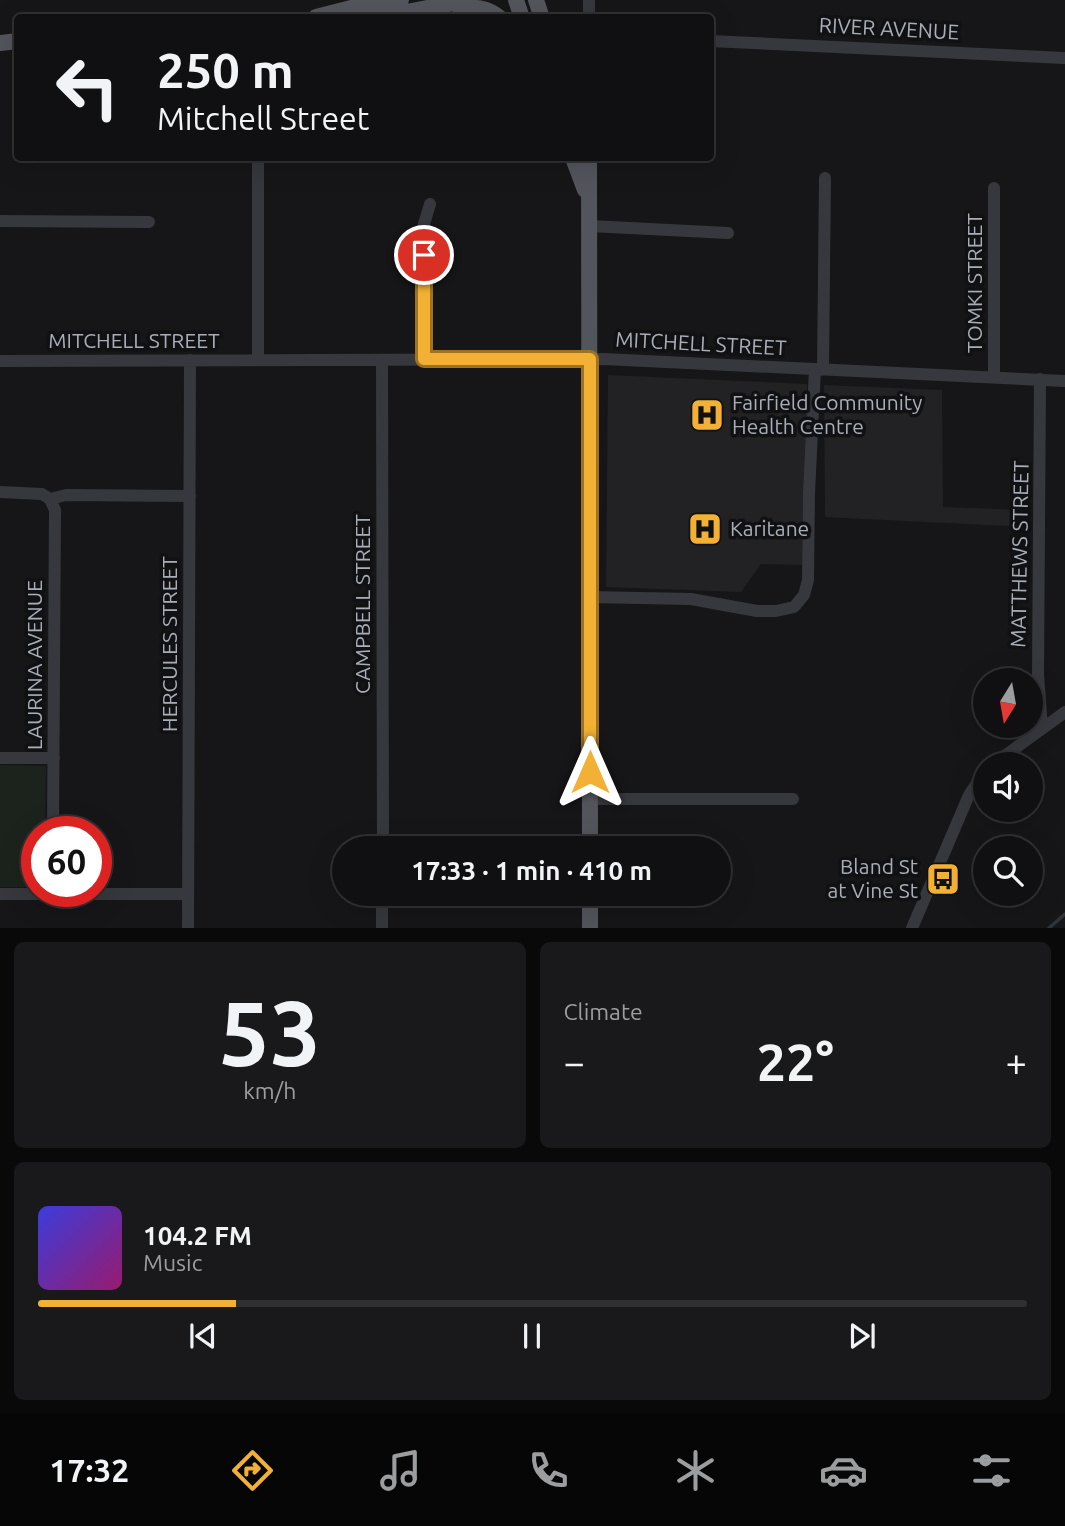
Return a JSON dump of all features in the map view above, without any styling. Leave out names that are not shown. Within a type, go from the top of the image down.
[{"type":"main road","points":[[328,14],[384,0]]},
{"type":"main road","points":[[359,6],[401,0]]},
{"type":"main road","points":[[398,14],[470,0]]},
{"type":"main road","points":[[421,10],[478,7],[495,14]]},
{"type":"main road","points":[[574,161],[589,202]]},
{"type":"main road","points":[[589,161],[590,836]]},
{"type":"main road","points":[[590,906],[590,928]]},
{"type":"street","name":"RIVER AVENUE","points":[[714,41],[1065,58]]},
{"type":"street","points":[[258,161],[258,360]]},
{"type":"street","points":[[589,597],[691,599],[757,611],[776,611],[794,607],[804,595],[808,580],[809,493],[819,369],[825,178]]},
{"type":"street","name":"TOMKI STREET","points":[[994,188],[994,377]]},
{"type":"street","points":[[424,359],[424,224],[430,204]]},
{"type":"street","points":[[0,221],[149,222]]},
{"type":"street","points":[[590,226],[728,233]]},
{"type":"street","name":"CAMPBELL STREET","points":[[382,359],[383,836]]},
{"type":"street","name":"MITCHELL STREET","points":[[0,361],[590,359],[1065,380]]},
{"type":"street","name":"HERCULES STREET","points":[[188,928],[190,360]]},
{"type":"street","name":"MATTHEWS STREET","points":[[1038,668],[1040,379]]},
{"type":"street","points":[[0,492],[42,494],[50,499],[66,495],[190,496]]},
{"type":"street","name":"LAURINA AVENUE","points":[[50,499],[55,510],[53,816]]},
{"type":"street","points":[[1043,727],[1065,712]]},
{"type":"street","points":[[1010,752],[1028,738]]},
{"type":"street","points":[[0,758],[54,758]]},
{"type":"street","points":[[912,928],[973,789]]},
{"type":"street","points":[[590,799],[793,799]]},
{"type":"street","points":[[112,893],[187,894]]},
{"type":"street","points":[[0,894],[21,894]]},
{"type":"street","points":[[382,906],[382,928]]},
{"type":"shaded area","points":[[608,375],[807,384],[802,565],[761,564],[741,592],[606,587]]},
{"type":"shaded area","points":[[824,385],[942,390],[943,507],[1027,510],[1028,527],[825,517]]},
{"type":"shaded area","points":[[0,765],[46,766],[45,816],[21,816],[21,887],[0,887]]},
{"type":"waterway","points":[[1049,928],[1065,914]]},
{"type":"place","name":"Fairfield Community Health Centre","points":[[707,415]]},
{"type":"place","name":"Karitane","points":[[705,529]]},
{"type":"place","name":"Bland St at Vine St","points":[[943,879]]},
{"type":"route","points":[[424,255],[424,359],[590,359],[590,772]]}]
